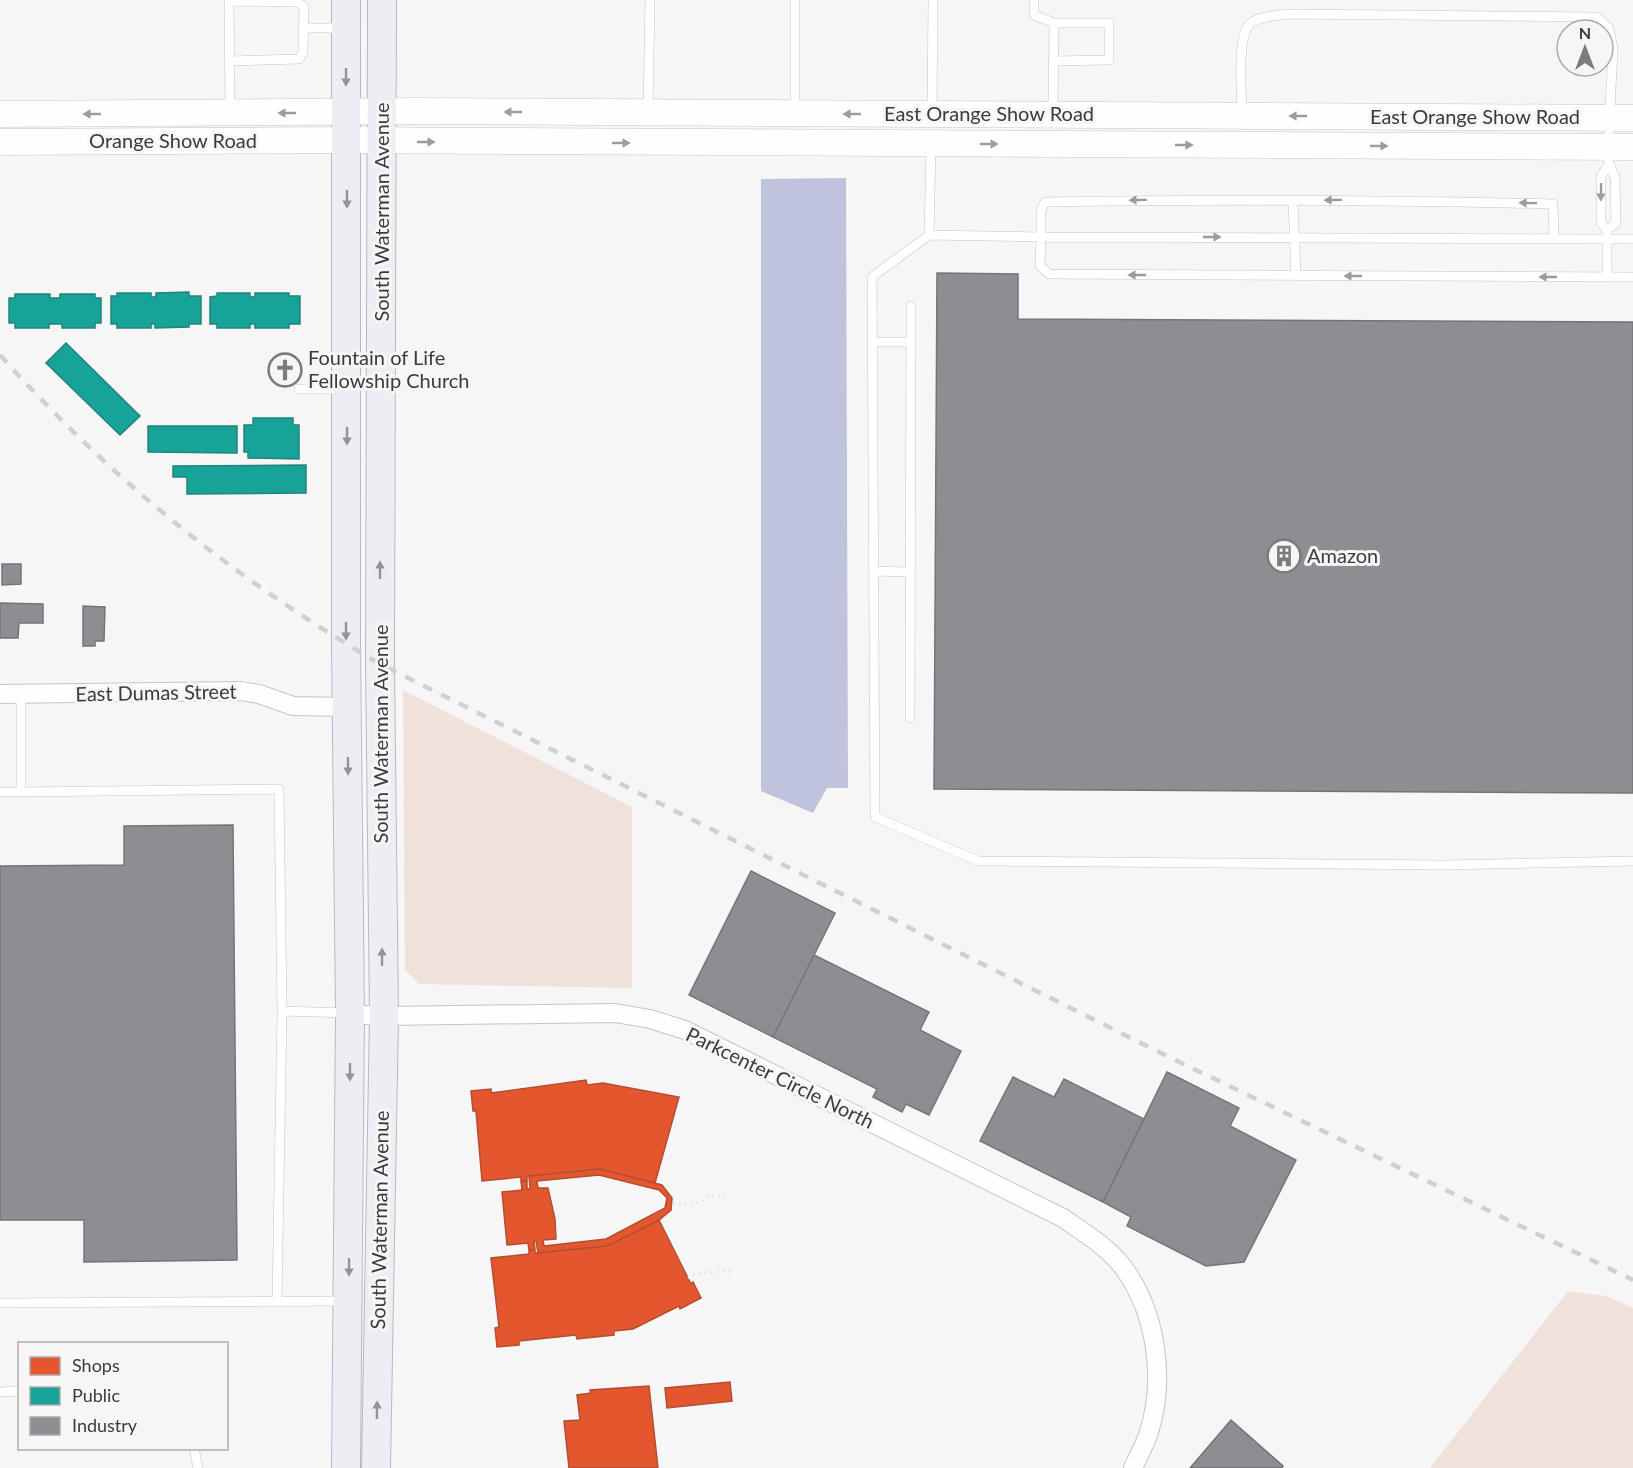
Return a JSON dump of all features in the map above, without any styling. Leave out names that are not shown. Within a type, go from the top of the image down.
[{"type":"main road","name":"South Waterman Avenue","points":[[346,0],[346,707],[350,1014],[346,1468]]},
{"type":"main road","name":"South Waterman Avenue","points":[[376,1468],[384,1016],[380,664],[382,0]]},
{"type":"main road","name":"East Orange Show Road","points":[[346,127],[382,111],[1621,118]]},
{"type":"main road","name":"Orange Show Road","points":[[0,114],[230,113],[346,127]]},
{"type":"main road","points":[[931,144],[932,114]]},
{"type":"main road","name":"East Orange Show Road","points":[[346,127],[381,142],[931,144],[1608,155],[1633,147]]},
{"type":"main road","name":"Orange Show Road","points":[[0,142],[346,127]]},
{"type":"street","name":"East Dumas Street","points":[[0,694],[241,691],[259,694],[293,706],[346,707]]},
{"type":"street","name":"Parkcenter Circle North","points":[[350,1014],[384,1016],[615,1013],[650,1018],[685,1030],[1063,1218],[1099,1243],[1123,1267],[1147,1312],[1157,1361],[1155,1401],[1148,1435],[1133,1468]]},
{"type":"lane","points":[[648,112],[650,0]]},
{"type":"lane","points":[[795,0],[795,113]]},
{"type":"lane","points":[[932,114],[933,0]]},
{"type":"lane","points":[[1034,0],[1034,15],[1054,23],[1109,23],[1109,60],[1053,61]]},
{"type":"lane","points":[[230,61],[299,59],[303,53],[304,7],[298,2],[229,1],[230,113]]},
{"type":"lane","points":[[1242,116],[1242,37],[1249,24],[1256,20],[1287,14],[1597,16],[1609,28],[1621,118],[1601,176],[1607,277]]},
{"type":"lane","points":[[1053,115],[1054,23]]},
{"type":"lane","points":[[304,28],[346,28]]},
{"type":"lane","points":[[929,235],[931,144]]},
{"type":"lane","points":[[1608,155],[1615,177],[1616,223],[1605,230],[1554,238],[929,235],[872,278],[875,817],[978,861],[1447,865],[1633,861]]},
{"type":"lane","points":[[1554,238],[1553,204],[1293,201],[1045,202],[1041,210],[1040,266],[1049,274],[1633,278]]},
{"type":"lane","points":[[1293,201],[1296,276]]},
{"type":"lane","points":[[1605,230],[1633,239]]},
{"type":"lane","points":[[910,718],[911,306]]},
{"type":"lane","points":[[872,342],[911,342]]},
{"type":"lane","points":[[299,388],[347,389]]},
{"type":"lane","points":[[874,571],[910,572]]},
{"type":"lane","points":[[21,694],[21,792]]},
{"type":"lane","points":[[0,792],[279,789],[282,1011],[277,1302]]},
{"type":"lane","points":[[282,1011],[350,1014]]},
{"type":"lane","points":[[0,1303],[348,1301]]},
{"type":"lane","points":[[0,1392],[18,1391]]},
{"type":"lane","points":[[194,1450],[198,1468]]},
{"type":"path","points":[[673,1204],[702,1202],[707,1196],[726,1194]]},
{"type":"path","points":[[688,1278],[697,1273],[734,1271]]},
{"type":"shaded area","points":[[403,690],[632,807],[632,988],[420,984],[405,970]]},
{"type":"shaded area","points":[[1568,1291],[1606,1296],[1633,1308],[1633,1468],[1430,1468]]},
{"type":"water","points":[[846,178],[848,788],[827,788],[813,813],[761,791],[761,179]]},
{"type":"building: Shops","points":[[586,1080],[587,1085],[603,1083],[679,1097],[655,1183],[600,1169],[527,1176],[527,1181],[521,1181],[521,1177],[482,1181],[476,1111],[473,1111],[471,1091],[491,1089],[491,1093]]},
{"type":"building: Shops","points":[[600,1169],[662,1185],[672,1198],[671,1210],[659,1220],[607,1246],[538,1253],[536,1241],[534,1241],[535,1250],[529,1250],[528,1243],[507,1245],[502,1192],[522,1190],[521,1181],[527,1181],[527,1189],[530,1189],[529,1176]],"holes":[[[599,1175],[659,1190],[667,1198],[665,1208],[606,1239],[544,1246],[543,1240],[556,1239],[555,1219],[548,1188],[538,1188],[537,1181]]]},
{"type":"building: Shops","points":[[659,1220],[691,1284],[693,1282],[701,1298],[680,1309],[679,1306],[633,1329],[614,1331],[614,1335],[577,1339],[576,1335],[519,1341],[519,1345],[497,1347],[495,1328],[499,1327],[491,1258],[529,1254],[529,1250],[535,1250],[535,1253],[607,1246]]},
{"type":"building: Shops","points":[[730,1382],[732,1401],[667,1408],[665,1388]]},
{"type":"building: Shops","points":[[649,1386],[658,1468],[569,1468],[564,1421],[580,1420],[577,1395],[591,1393],[590,1390]]},
{"type":"building: Public","points":[[189,292],[189,296],[201,296],[201,324],[189,324],[189,327],[155,328],[155,324],[151,324],[151,328],[117,328],[117,324],[111,324],[111,296],[117,296],[117,293],[151,293],[151,297],[156,297],[156,293]]},
{"type":"building: Public","points":[[217,293],[250,293],[250,297],[255,297],[255,293],[289,293],[289,296],[300,296],[300,324],[289,324],[289,328],[255,328],[255,324],[250,324],[250,328],[217,328],[217,324],[210,324],[210,297],[217,296]]},
{"type":"building: Public","points":[[15,294],[50,294],[50,298],[60,298],[60,294],[95,294],[95,298],[101,298],[101,323],[95,323],[95,328],[62,328],[62,324],[49,324],[49,328],[15,328],[15,323],[9,323],[9,298],[15,298]]},
{"type":"building: Public","points":[[66,343],[140,416],[120,435],[46,363]]},
{"type":"building: Public","points":[[253,418],[293,418],[293,425],[299,425],[299,459],[248,458],[248,452],[244,452],[244,425],[253,425]]},
{"type":"building: Public","points":[[148,426],[237,426],[237,453],[148,452]]},
{"type":"building: Public","points":[[306,465],[306,493],[187,494],[187,477],[173,477],[173,466]]},
{"type":"building: Industry","name":"Amazon","points":[[937,273],[1018,274],[1018,319],[1633,322],[1633,793],[934,789]]},
{"type":"building: Industry","points":[[2,564],[21,564],[21,584],[2,585]]},
{"type":"building: Industry","points":[[0,603],[43,604],[43,623],[19,623],[18,638],[0,638]]},
{"type":"building: Industry","points":[[83,606],[105,607],[104,641],[95,641],[95,646],[83,646]]},
{"type":"building: Industry","points":[[233,825],[237,1260],[84,1262],[84,1220],[0,1220],[0,866],[124,865],[124,826]]},
{"type":"building: Industry","points":[[751,871],[835,913],[773,1037],[689,995]]},
{"type":"building: Industry","points":[[814,955],[929,1012],[920,1030],[961,1051],[929,1115],[906,1104],[902,1112],[873,1097],[877,1089],[773,1037]]},
{"type":"building: Industry","points":[[1167,1072],[1239,1108],[1230,1126],[1296,1160],[1244,1262],[1206,1266],[1127,1226],[1131,1217],[1103,1202]]},
{"type":"building: Industry","points":[[1013,1077],[1054,1097],[1064,1079],[1144,1119],[1103,1202],[980,1141]]},
{"type":"building: Industry","points":[[1231,1420],[1283,1466],[1282,1468],[1190,1468]]},
{"type":"railway","points":[[0,355],[87,445],[178,525],[274,597],[380,664],[1171,1058],[1633,1280]]},
{"type":"place","name":"Fountain of Life Fellowship Church","points":[[285,370]]},
{"type":"place","name":"Amazon","points":[[1284,556]]}]
